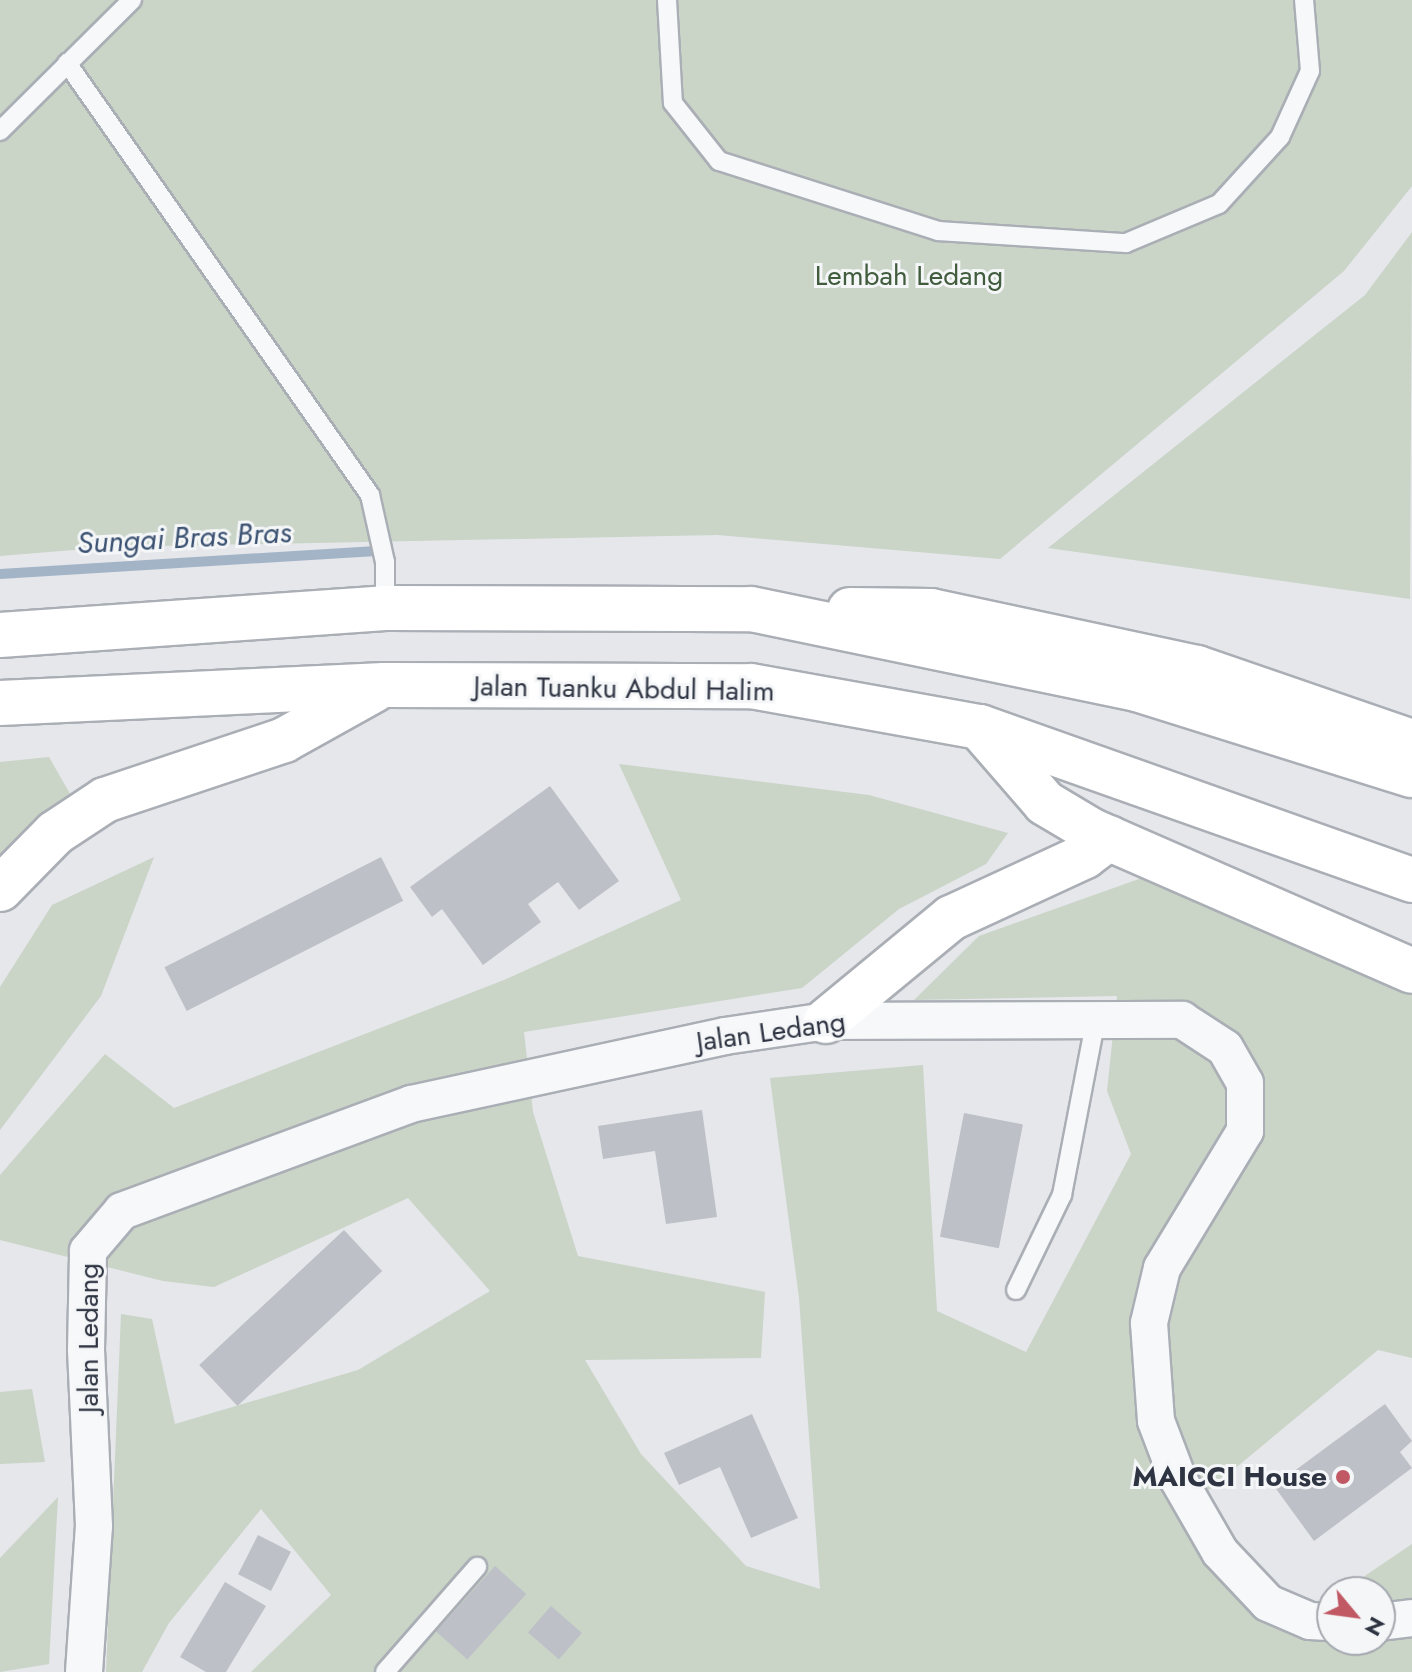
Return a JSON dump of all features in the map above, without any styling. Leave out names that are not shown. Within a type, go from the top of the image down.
[{"type":"main road","points":[[0,635],[385,608],[931,611],[1197,668],[1412,742]]},
{"type":"main road","points":[[751,609],[1137,689],[1412,775]]},
{"type":"main road","points":[[0,889],[55,833],[105,800],[284,740],[384,685]]},
{"type":"main road","name":"Jalan Tuanku Abdul Halim","points":[[0,703],[384,685],[751,686],[980,727],[1412,880]]},
{"type":"main road","points":[[980,727],[1045,803],[1196,880],[1412,971]]},
{"type":"main road","points":[[826,1021],[951,918],[1085,856],[1109,838]]},
{"type":"street","name":"Jalan Ledang","points":[[84,1672],[94,1526],[86,1350],[88,1251],[122,1211],[411,1104],[725,1036],[826,1021],[1182,1020],[1225,1048],[1245,1083],[1245,1131],[1162,1268],[1149,1323],[1156,1421],[1178,1479],[1220,1552],[1268,1603],[1316,1621]]},
{"type":"lane","points":[[0,131],[132,0]]},
{"type":"lane","points":[[667,0],[673,103],[719,161],[938,231],[1126,243],[1219,204],[1280,137],[1310,71],[1304,0]]},
{"type":"lane","points":[[67,63],[370,495],[385,562],[385,608]]},
{"type":"lane","points":[[1016,1290],[1062,1195],[1096,1019]]},
{"type":"lane","points":[[385,1672],[477,1567]]},
{"type":"green space","name":"Lembah Ledang","points":[[0,0],[1412,0],[1412,186],[1344,271],[1000,559],[717,535],[110,547],[0,556]]},
{"type":"green space","points":[[1412,232],[1410,599],[1048,548],[1365,295]]},
{"type":"green space","points":[[49,757],[73,799],[0,867],[0,762]]},
{"type":"green space","points":[[619,764],[869,795],[1008,833],[986,864],[899,909],[802,988],[524,1032],[533,1112],[578,1256],[765,1292],[761,1358],[585,1360],[641,1454],[746,1566],[820,1589],[799,1298],[770,1078],[923,1065],[937,1311],[1026,1352],[1131,1154],[1107,1091],[1117,996],[914,1000],[979,936],[1153,874],[1412,991],[1412,1358],[1378,1350],[1181,1513],[1288,1627],[1316,1609],[1316,1656],[1396,1656],[1396,1576],[1365,1576],[1412,1544],[1412,1672],[251,1672],[331,1595],[261,1509],[169,1623],[142,1672],[106,1672],[121,1314],[152,1319],[175,1424],[358,1370],[490,1291],[408,1198],[214,1287],[163,1281],[0,1240],[0,1175],[105,1054],[174,1108],[504,980],[681,900]]},
{"type":"green space","points":[[154,857],[101,996],[0,1130],[0,987],[52,905]]},
{"type":"green space","points":[[32,1389],[45,1462],[0,1464],[0,1392]]},
{"type":"green space","points":[[58,1497],[49,1664],[0,1672],[0,1558]]},
{"type":"building","points":[[550,786],[619,881],[579,910],[558,882],[528,904],[541,922],[483,965],[442,909],[432,917],[410,887]]},
{"type":"building","points":[[381,857],[403,901],[187,1011],[164,967]]},
{"type":"building","points":[[702,1110],[717,1217],[666,1224],[655,1151],[603,1159],[598,1126]]},
{"type":"building","points":[[964,1113],[1023,1124],[999,1248],[940,1237]]},
{"type":"building","points":[[344,1230],[382,1271],[237,1406],[199,1365]]},
{"type":"building","name":"MAICCI House","points":[[1385,1404],[1412,1441],[1400,1452],[1412,1468],[1314,1541],[1274,1486]]},
{"type":"building","points":[[752,1414],[798,1518],[751,1538],[720,1467],[679,1485],[664,1453]]},
{"type":"building","points":[[258,1535],[291,1552],[271,1591],[238,1574]]},
{"type":"building","points":[[495,1566],[526,1594],[467,1660],[436,1631]]},
{"type":"building","points":[[225,1582],[266,1606],[226,1672],[206,1672],[180,1657]]},
{"type":"building","points":[[551,1606],[582,1633],[559,1659],[528,1632]]},
{"type":"waterway","name":"Sungai Bras Bras","points":[[0,574],[372,551]]},
{"type":"place","name":"MAICCI House","points":[[1343,1477]]}]
